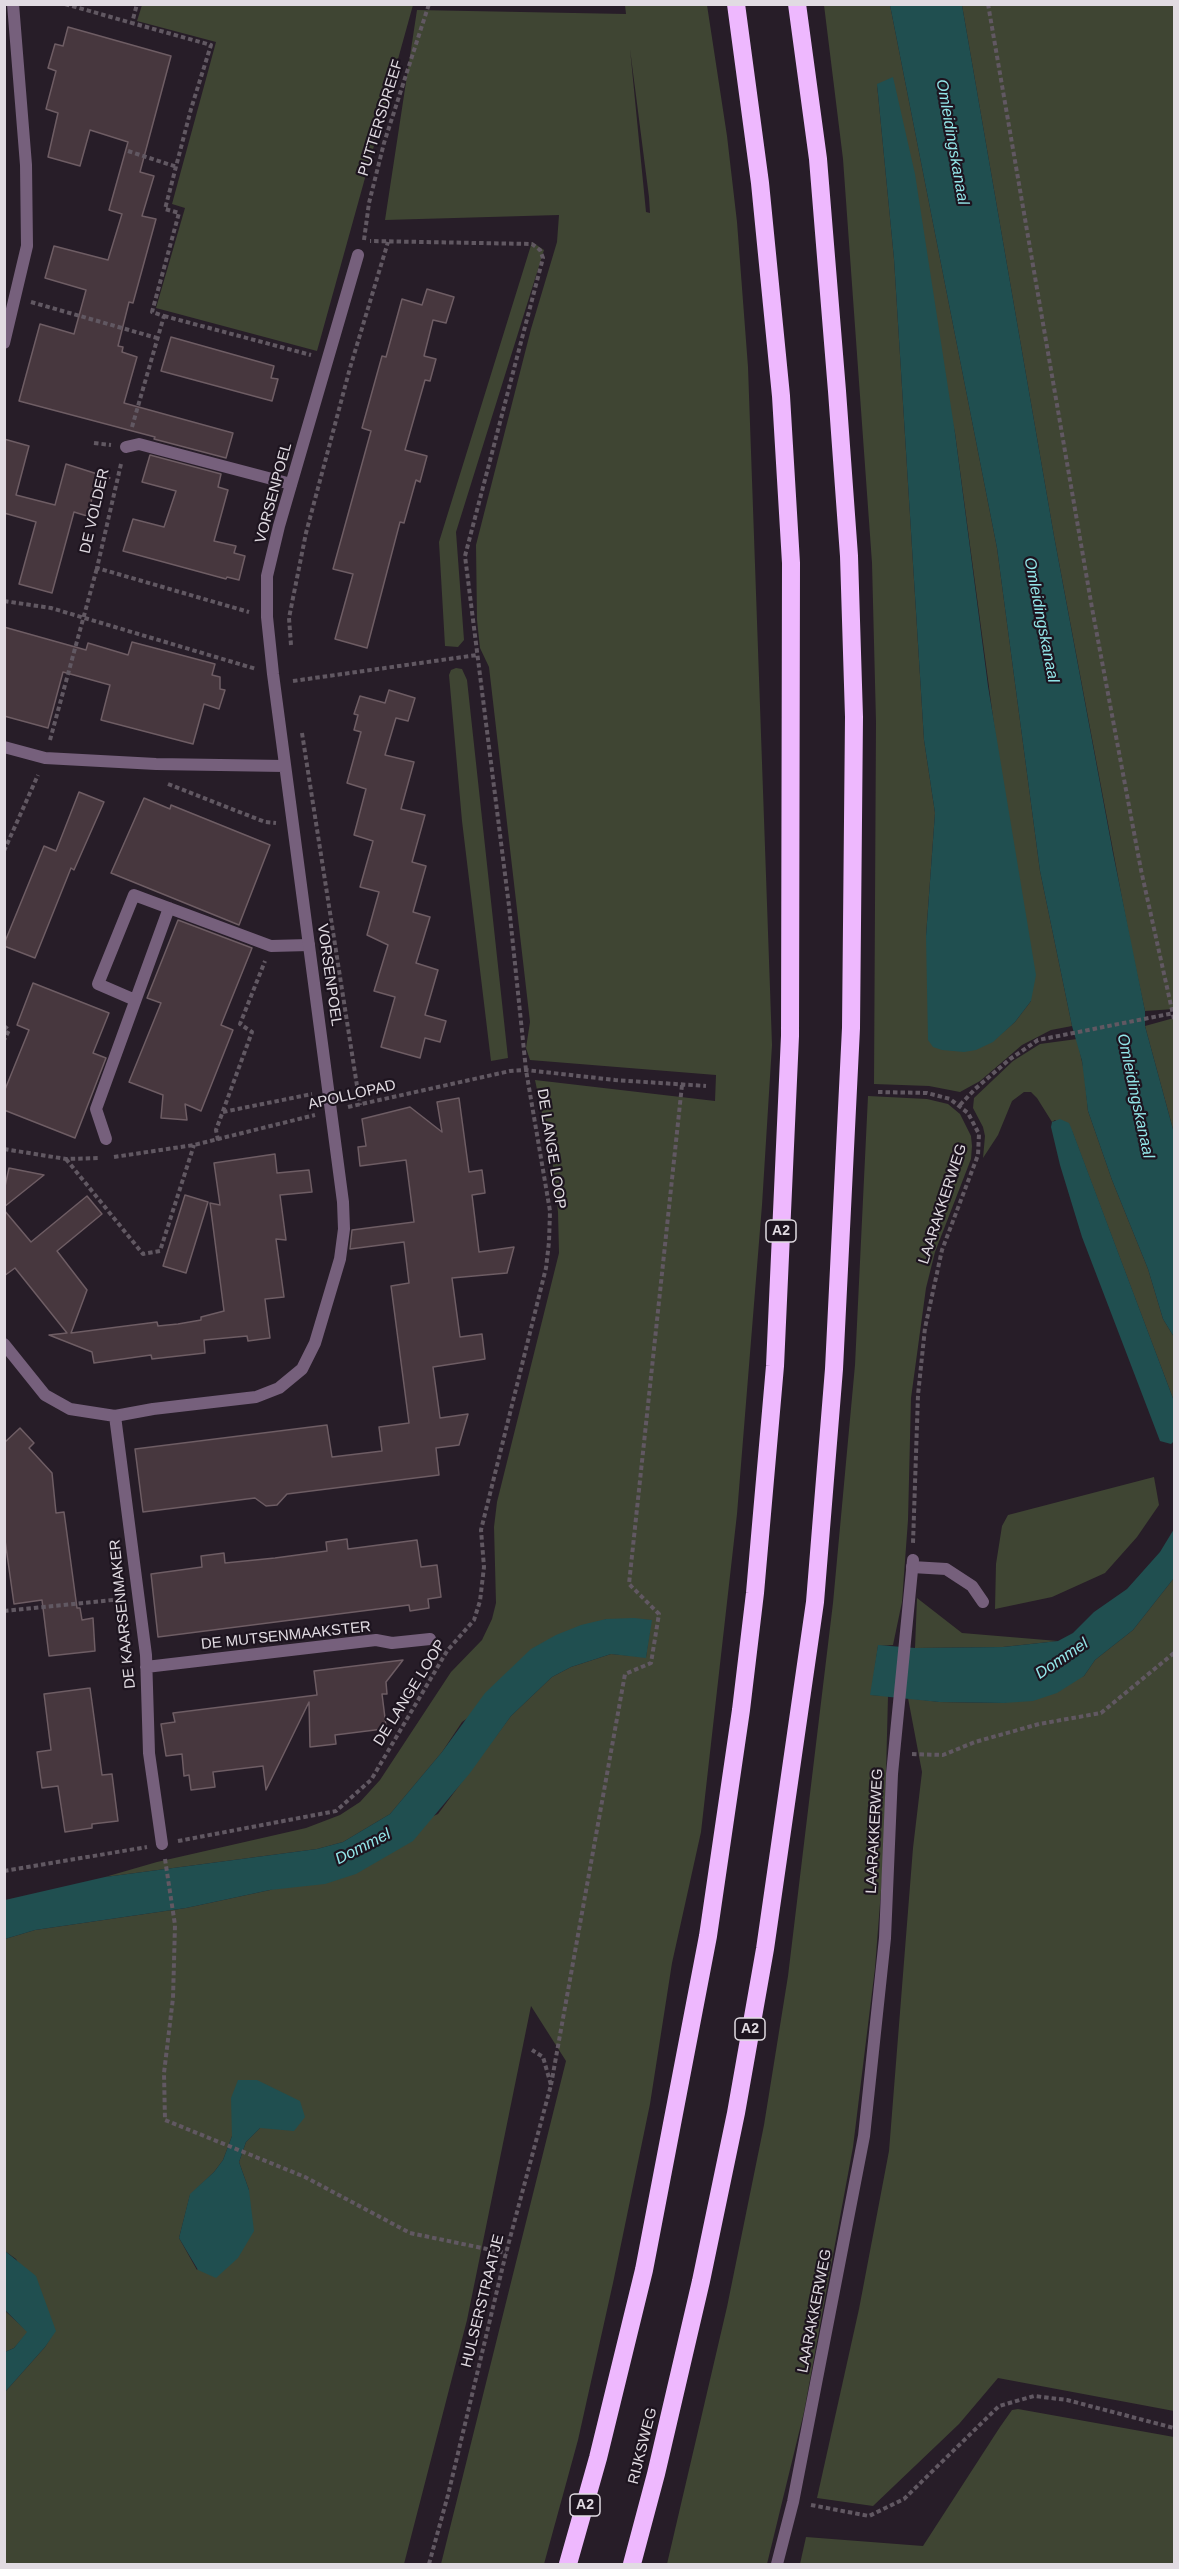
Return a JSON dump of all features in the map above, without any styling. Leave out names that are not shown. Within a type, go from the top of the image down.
[{"type":"highway","name":"A2","points":[[568,2565],[601,2445],[644,2270],[708,1936],[741,1710],[756,1581],[775,1366],[790,1036],[790,563],[781,396],[760,183],[736,4]]},
{"type":"highway","name":"RIJKSWEG","points":[[632,2565],[688,2335],[736,2113],[765,1949],[815,1602],[834,1369],[851,1028],[854,717],[849,556],[818,159],[797,4]]},
{"type":"street","points":[[4,343],[27,246],[25,154],[18,83],[16,18],[13,4]]},
{"type":"street","points":[[4,81],[18,83]]},
{"type":"street","name":"VORSENPOEL","points":[[4,1344],[45,1395],[70,1409],[115,1416],[153,1409],[256,1397],[279,1388],[302,1369],[315,1343],[340,1259],[344,1229],[332,1111],[273,674],[267,617],[267,576],[291,484],[358,255]]},
{"type":"street","points":[[126,447],[139,444],[291,484]]},
{"type":"street","points":[[4,747],[45,758],[156,764],[284,766]]},
{"type":"street","points":[[135,1000],[98,984],[134,895],[271,946],[309,945]]},
{"type":"street","points":[[106,1139],[96,1109],[169,908]]},
{"type":"street","name":"DE KAARSENMAKER","points":[[115,1416],[146,1667],[149,1753],[163,1847]]},
{"type":"street","points":[[912,1564],[946,1569],[972,1586],[983,1602]]},
{"type":"street","name":"LAARAKKERWEG","points":[[777,2565],[793,2502],[864,2136],[885,1938],[894,1754],[912,1564]]},
{"type":"street","name":"DE MUTSENMAAKSTER","points":[[146,1667],[376,1640],[392,1643],[430,1639]]},
{"type":"path","points":[[65,4],[211,45],[190,109],[165,209],[179,213],[152,312],[327,359],[350,368]]},
{"type":"path","points":[[132,23],[137,4]]},
{"type":"path","name":"PUTTERSDREEF","points":[[388,242],[364,241],[369,203],[384,143],[429,4]]},
{"type":"path","points":[[988,4],[1092,609],[1140,870],[1174,1019]]},
{"type":"path","points":[[128,152],[177,167]]},
{"type":"path","points":[[291,652],[289,618],[306,533],[350,368],[388,242]]},
{"type":"path","name":"DE LANGE LOOP","points":[[4,1871],[163,1847],[336,1811],[371,1780],[447,1651],[474,1620],[480,1601],[484,1567],[481,1530],[546,1268],[550,1211],[526,1070],[509,906],[465,556],[543,258],[540,250],[532,244],[388,242]]},
{"type":"path","points":[[16,298],[157,338]]},
{"type":"path","name":"DE VOLDER","points":[[164,316],[126,447],[97,568],[267,617],[289,618]]},
{"type":"path","points":[[4,851],[45,758],[97,568]]},
{"type":"path","points":[[4,601],[51,608],[273,674],[292,674],[295,692]]},
{"type":"path","points":[[293,681],[477,655]]},
{"type":"path","points":[[301,727],[360,1105]]},
{"type":"path","points":[[156,764],[168,784],[265,822],[293,823],[315,818]]},
{"type":"path","points":[[218,1140],[216,1131],[252,1032],[240,1024],[271,946]]},
{"type":"path","points":[[878,1092],[927,1094],[950,1099],[960,1106],[1010,1059],[1038,1040],[1174,1013]]},
{"type":"path","points":[[4,1026],[9,1030],[4,1040]]},
{"type":"path","name":"APOLLOPAD","points":[[4,1149],[66,1159],[110,1157],[194,1145],[510,1071],[526,1070],[615,1080],[706,1086]]},
{"type":"path","name":"HULSERSTRAATJE","points":[[429,2565],[506,2253],[551,2085],[625,1674],[651,1663],[659,1614],[629,1584],[682,1084]]},
{"type":"path","points":[[223,1112],[357,1085]]},
{"type":"path","name":"LAARAKKERWEG","points":[[912,1564],[918,1395],[925,1328],[942,1250],[978,1155],[979,1134],[968,1113],[960,1106]]},
{"type":"path","points":[[66,1159],[142,1254],[160,1251],[194,1145]]},
{"type":"path","points":[[4,1611],[138,1597]]},
{"type":"path","points":[[894,1754],[943,1755],[975,1742],[1039,1724],[1101,1713],[1174,1653]]},
{"type":"path","points":[[163,1847],[175,1925],[173,1998],[164,2073],[165,2120],[305,2177],[410,2233],[506,2253]]},
{"type":"path","points":[[532,2050],[543,2057],[551,2085]]},
{"type":"path","points":[[793,2502],[869,2516],[904,2499],[999,2406],[1034,2396],[1067,2400],[1174,2428]]},
{"type":"shaded area","points":[[142,5],[413,5],[317,351],[156,308],[185,208],[172,204],[216,42],[137,21]]},
{"type":"shaded area","points":[[625,5],[707,5],[727,136],[737,222],[748,367],[772,1045],[762,1205],[737,1514],[701,1832],[672,1963],[650,2104],[578,2440],[544,2564],[441,2564],[566,2061],[531,2006],[467,2320],[404,2564],[5,2564],[5,2392],[45,2347],[55,2331],[16,2259],[5,2251],[5,1939],[35,1930],[186,1908],[270,1890],[438,1814],[511,1716],[552,1677],[571,1667],[611,1654],[646,1657],[651,1620],[606,1619],[462,1722],[442,1752],[390,1814],[343,1842],[317,1849],[105,1877],[157,1862],[306,1828],[340,1815],[360,1802],[380,1780],[451,1672],[482,1640],[492,1619],[496,1603],[494,1527],[497,1502],[559,1253],[558,1212],[553,1166],[535,1080],[715,1101],[716,1075],[530,1060],[526,1048],[530,1022],[489,667],[480,648],[477,620],[476,545],[531,329],[557,242],[559,215],[385,220],[417,10],[626,14]],"holes":[[[630,49],[649,197],[650,213],[646,212]],[[232,2124],[260,2128],[246,2142],[239,2162],[249,2190],[197,2270],[179,2238],[190,2195],[223,2160],[232,2136]]]},
{"type":"shaded area","points":[[824,5],[890,5],[997,548],[1040,871],[1072,1026],[1051,1030],[1022,1045],[980,1081],[960,1092],[929,1086],[874,1084],[876,722],[872,563],[843,159]],"holes":[[[877,84],[955,433],[1031,1001],[1015,1022],[993,1041],[926,936],[935,813],[924,740],[894,259]]]},
{"type":"shaded area","points":[[962,5],[1174,5],[1174,1009],[1145,1011],[1131,946],[1054,536]]},
{"type":"shaded area","points":[[532,242],[544,250],[456,532],[464,640],[458,647],[445,646],[439,542]]},
{"type":"shaded area","points":[[462,669],[467,680],[508,1058],[491,1061],[462,821],[449,675],[451,670]]},
{"type":"shaded area","points":[[1174,1018],[1174,1133],[1145,1026]]},
{"type":"shaded area","points":[[1077,1039],[1084,1071],[1088,1111],[1112,1180],[1148,1269],[1163,1319],[1174,1337],[1174,1401],[1072,1131],[1055,1120],[1052,1122],[1037,1098],[1031,1092],[1024,1092],[1012,1101],[998,1135],[983,1158],[985,1136],[973,1108],[974,1098],[1013,1061],[1040,1044]]},
{"type":"shaded area","points":[[868,1096],[927,1099],[948,1104],[960,1114],[971,1136],[972,1146],[971,1159],[935,1252],[926,1288],[911,1398],[908,1520],[902,1602],[893,1645],[878,1646],[871,1695],[888,1696],[884,1852],[875,1968],[853,2147],[804,2412],[767,2564],[667,2564],[727,2307],[764,2125],[788,1976],[833,1603],[855,1365]]},
{"type":"shaded area","points":[[1154,1477],[1159,1505],[1137,1537],[1105,1573],[1052,1597],[995,1609],[996,1564],[1002,1526],[1008,1515]]},
{"type":"shaded area","points":[[1174,1578],[1174,2411],[998,2378],[959,2424],[873,2506],[817,2498],[859,2309],[889,2151],[913,1848],[922,1772],[908,1698],[939,1702],[1004,1703],[1084,1676],[1095,1660],[1133,1630]]},
{"type":"shaded area","points":[[917,1598],[962,1633],[1058,1641],[1003,1647],[915,1648]]},
{"type":"shaded area","points":[[4,2310],[28,2332],[14,2348],[5,2352]]},
{"type":"shaded area","points":[[1018,2409],[1174,2437],[1174,2564],[800,2564],[806,2537],[923,2546],[1000,2427],[1012,2410]]},
{"type":"water","name":"Omleidingskanaal","points":[[890,5],[962,5],[1054,536],[1145,1011],[1145,1026],[1174,1133],[1174,1337],[1163,1319],[1148,1269],[1112,1180],[1088,1111],[1082,1061],[1072,1026],[1040,871],[997,548]]},
{"type":"water","points":[[893,77],[915,174],[955,433],[988,686],[1036,975],[1031,1001],[1015,1022],[993,1042],[976,1050],[964,1052],[933,1047],[928,1040],[926,936],[935,813],[924,740],[894,259],[877,84]]},
{"type":"water","points":[[1060,1119],[1069,1123],[1072,1130],[1174,1401],[1174,1441],[1171,1444],[1160,1441],[1082,1237],[1051,1127],[1052,1122]]},
{"type":"water","name":"Dommel","points":[[1174,1529],[1174,1578],[1133,1630],[1095,1660],[1084,1676],[1057,1693],[1033,1701],[1004,1703],[939,1702],[870,1695],[878,1645],[915,1648],[1003,1647],[1058,1641],[1073,1633],[1094,1612],[1127,1589],[1160,1552]]},
{"type":"water","name":"Dommel","points":[[606,1619],[652,1620],[646,1658],[611,1654],[571,1667],[552,1677],[511,1716],[470,1773],[413,1841],[356,1874],[325,1884],[270,1890],[186,1908],[35,1930],[5,1939],[5,1900],[105,1877],[317,1849],[343,1842],[390,1814],[442,1752],[485,1693],[531,1649],[556,1635],[581,1625]]},
{"type":"water","points":[[238,2080],[257,2080],[300,2101],[305,2117],[294,2131],[260,2128],[246,2142],[239,2162],[249,2190],[254,2231],[238,2258],[216,2278],[198,2270],[179,2238],[190,2194],[214,2172],[223,2160],[232,2136],[231,2098]]},
{"type":"water","points":[[5,2251],[36,2276],[56,2331],[45,2347],[5,2392],[5,2352],[14,2348],[27,2332],[5,2310]]},
{"type":"building","points":[[68,27],[171,56],[140,172],[154,176],[142,216],[156,219],[133,303],[129,302],[118,346],[123,347],[122,352],[137,357],[124,403],[233,433],[226,458],[19,401],[40,324],[74,334],[86,290],[45,278],[54,246],[108,260],[122,214],[109,210],[128,142],[90,130],[80,166],[48,157],[58,113],[46,109],[56,71],[48,68],[55,44],[63,46]]},
{"type":"building","points":[[427,289],[454,297],[446,323],[433,320],[424,356],[436,359],[430,381],[425,380],[405,450],[427,456],[420,482],[416,480],[404,523],[400,522],[367,648],[335,639],[353,574],[333,569],[371,431],[362,428],[382,356],[386,357],[402,299],[422,305]]},
{"type":"building","points":[[171,337],[274,366],[271,378],[278,379],[272,401],[161,371]]},
{"type":"building","points":[[4,439],[29,446],[16,495],[55,505],[66,464],[110,478],[95,488],[87,516],[74,512],[52,593],[19,584],[36,522],[4,513]]},
{"type":"building","points":[[150,455],[221,474],[218,487],[228,490],[214,541],[236,546],[234,553],[245,556],[239,580],[227,577],[226,579],[123,551],[133,519],[164,527],[176,491],[142,482]]},
{"type":"building","points":[[4,627],[86,650],[88,643],[128,655],[132,642],[215,664],[212,675],[220,677],[220,689],[225,690],[219,709],[204,704],[193,744],[101,720],[110,685],[63,672],[48,728],[4,716]]},
{"type":"building","points":[[389,690],[415,698],[408,721],[396,718],[385,755],[414,762],[401,809],[425,815],[412,862],[426,866],[413,912],[430,917],[416,963],[438,970],[425,1015],[446,1021],[440,1042],[425,1038],[420,1058],[381,1047],[395,997],[374,991],[388,945],[367,935],[379,892],[360,887],[373,841],[354,835],[366,789],[347,783],[361,732],[354,730],[358,715],[354,714],[360,696],[385,703]]},
{"type":"building","points":[[79,792],[104,802],[74,870],[71,868],[35,958],[4,946],[4,944],[44,846],[56,851]]},
{"type":"building","points":[[144,798],[170,809],[171,805],[270,845],[239,925],[111,873]]},
{"type":"building","points":[[178,920],[252,948],[221,1025],[233,1030],[201,1111],[185,1104],[187,1120],[161,1118],[163,1095],[129,1082],[161,1003],[147,998]]},
{"type":"building","points":[[33,983],[109,1013],[93,1053],[106,1058],[75,1138],[4,1110],[4,1092],[29,1030],[17,1025]]},
{"type":"building","points":[[459,1098],[469,1172],[482,1170],[485,1193],[472,1195],[479,1252],[514,1247],[507,1273],[452,1278],[460,1337],[482,1334],[485,1359],[433,1367],[440,1418],[468,1414],[459,1445],[436,1448],[439,1475],[287,1494],[277,1505],[266,1506],[255,1498],[143,1512],[135,1449],[327,1425],[332,1457],[382,1451],[379,1427],[409,1423],[391,1286],[409,1283],[404,1242],[350,1249],[352,1230],[414,1222],[406,1160],[360,1166],[358,1147],[366,1146],[362,1119],[410,1107],[442,1132],[437,1102]]},
{"type":"building","points":[[275,1154],[277,1173],[309,1170],[312,1192],[280,1195],[286,1240],[276,1239],[284,1297],[265,1299],[270,1338],[248,1341],[247,1336],[204,1340],[205,1353],[152,1359],[151,1355],[94,1363],[92,1352],[49,1335],[67,1333],[15,1268],[4,1276],[4,1210],[31,1242],[87,1196],[102,1214],[57,1251],[87,1290],[71,1333],[157,1322],[158,1326],[178,1324],[201,1320],[201,1317],[224,1311],[210,1203],[220,1205],[214,1163]]},
{"type":"building","points":[[9,1168],[44,1175],[4,1207],[4,1191]]},
{"type":"building","points":[[185,1195],[208,1202],[186,1273],[163,1266]]},
{"type":"building","points":[[20,1428],[34,1443],[29,1448],[52,1473],[56,1513],[64,1512],[77,1608],[80,1608],[82,1620],[93,1618],[95,1651],[49,1656],[42,1600],[14,1604],[4,1533],[4,1443]]},
{"type":"building","points":[[347,1539],[348,1549],[417,1540],[421,1567],[437,1565],[441,1597],[428,1599],[429,1608],[410,1611],[409,1605],[158,1637],[151,1574],[202,1567],[201,1556],[224,1553],[225,1563],[275,1558],[327,1551],[326,1542]]},
{"type":"building","points":[[403,1660],[386,1682],[387,1694],[382,1694],[386,1726],[383,1726],[383,1729],[335,1735],[336,1744],[310,1747],[309,1702],[266,1790],[263,1766],[213,1772],[215,1787],[191,1790],[189,1775],[184,1776],[182,1754],[166,1756],[161,1724],[175,1722],[173,1713],[317,1695],[314,1671]]},
{"type":"building","points":[[90,1688],[102,1775],[112,1774],[118,1821],[92,1824],[92,1828],[65,1832],[58,1786],[42,1788],[37,1752],[51,1750],[44,1694]]}]
